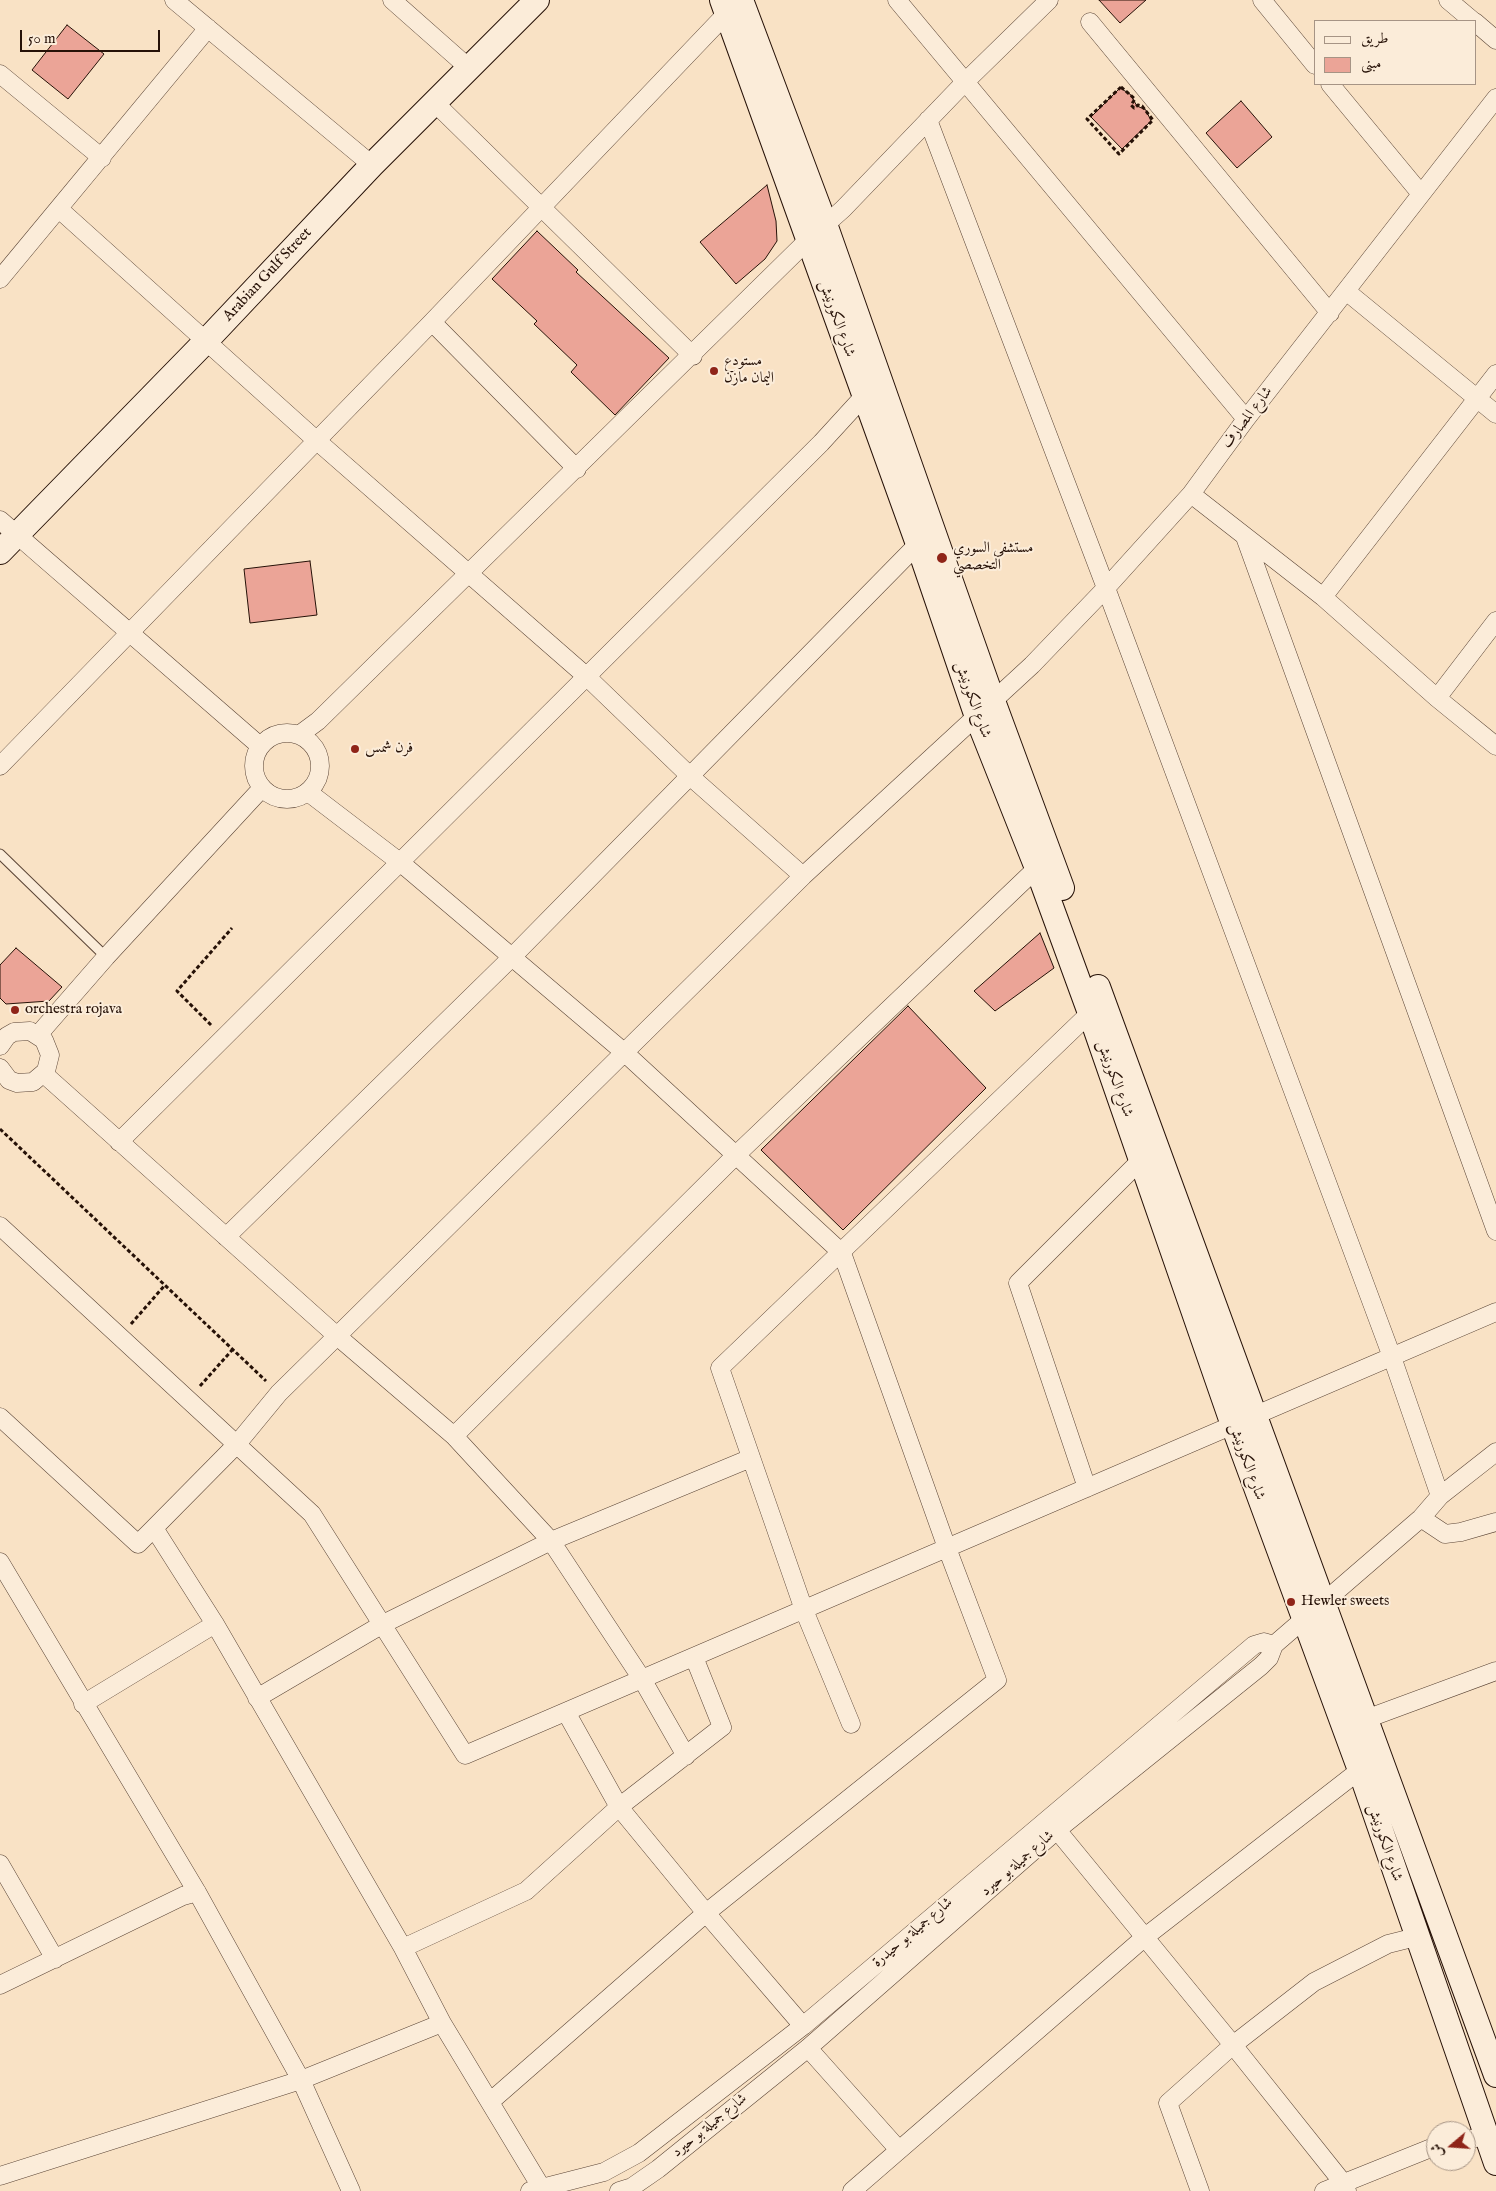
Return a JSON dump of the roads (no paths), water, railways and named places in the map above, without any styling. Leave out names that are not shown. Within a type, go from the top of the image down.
[{"type":"street","points":[[174,0],[372,165]]},
{"type":"street","points":[[392,0],[470,69]]},
{"type":"street","name":"Arabian Gulf Street","points":[[0,552],[9,527],[206,342],[372,165],[537,0]]},
{"type":"street","points":[[897,0],[1246,419]]},
{"type":"street","points":[[299,735],[318,721],[693,356],[807,241],[843,209],[965,82],[1049,0]]},
{"type":"street","points":[[1262,0],[1314,64]]},
{"type":"street","points":[[1448,0],[1472,20]]},
{"type":"street","points":[[0,766],[432,322],[730,4]]},
{"type":"street","name":"شارع الكورنيش","points":[[730,4],[825,224],[1037,868],[1142,1158],[1233,1425],[1360,1770],[1416,1937],[1471,2121]]},
{"type":"street","name":"شارع الكورنيش","points":[[730,4],[807,241],[918,544],[985,709],[1256,1415],[1366,1719],[1494,2062]]},
{"type":"street","points":[[1090,22],[1330,313]]},
{"type":"street","points":[[1476,24],[1496,40]]},
{"type":"street","points":[[0,279],[208,28]]},
{"type":"street","points":[[0,74],[102,158]]},
{"type":"street","points":[[1331,85],[1421,194]]},
{"type":"street","points":[[435,103],[693,356]]},
{"type":"street","name":"شارع المصارف","points":[[0,1417],[138,1544],[237,1444],[279,1393],[803,876],[985,709],[1106,588],[1191,494],[1246,419],[1421,194],[1495,103]]},
{"type":"street","points":[[928,120],[1106,588],[1392,1357],[1440,1496]]},
{"type":"street","points":[[59,210],[316,440],[586,676],[690,777],[803,876]]},
{"type":"street","points":[[1346,291],[1496,414]]},
{"type":"street","points":[[432,322],[577,469]]},
{"type":"street","points":[[1323,597],[1496,374]]},
{"type":"street","points":[[119,1142],[821,443],[864,396]]},
{"type":"street","points":[[1191,494],[1323,597],[1437,698],[1496,746]]},
{"type":"street","points":[[9,527],[260,746]]},
{"type":"street","points":[[1244,537],[1496,1231]]},
{"type":"street","points":[[226,1236],[512,957],[918,544]]},
{"type":"street","points":[[1437,698],[1496,621]]},
{"type":"street","points":[[280,733],[299,735],[309,741],[316,750],[319,772],[315,783],[308,792],[300,797],[285,799],[270,795],[262,788],[254,771],[254,761],[260,746],[270,737],[280,733]]},
{"type":"street","points":[[38,1035],[106,957],[262,788]]},
{"type":"street","points":[[308,792],[401,863],[625,1053],[842,1253],[947,1548],[997,1680],[706,1913],[491,2101]]},
{"type":"street","points":[[454,1436],[736,1155],[1037,868]]},
{"type":"street","points":[[851,1724],[804,1610],[720,1368],[842,1253],[1090,1012]]},
{"type":"street","points":[[1,1040],[14,1032],[22,1030],[38,1035],[44,1040],[50,1055],[50,1064],[44,1074],[34,1082],[26,1084],[17,1083],[2,1076]]},
{"type":"street","points":[[44,1074],[337,1336],[454,1436],[551,1541],[642,1679],[686,1756]]},
{"type":"street","points":[[1087,1488],[1018,1283],[1142,1158]]},
{"type":"street","points":[[0,1226],[312,1514],[465,1755],[1233,1425]]},
{"type":"street","points":[[1256,1415],[1496,1312]]},
{"type":"street","name":"شارع جميلة بو حيرد","points":[[618,2191],[632,2187],[658,2169],[808,2048],[1057,1830],[1261,1666],[1269,1658],[1274,1645],[1421,1518],[1440,1496],[1496,1452]]},
{"type":"street","points":[[257,1698],[383,1624],[551,1541],[751,1458]]},
{"type":"street","points":[[1421,1518],[1445,1534],[1461,1532],[1496,1522]]},
{"type":"street","points":[[154,1528],[215,1624],[403,1948],[442,2023],[491,2101],[536,2189]]},
{"type":"street","points":[[0,1562],[83,1704],[197,1892],[301,2080],[352,2191]]},
{"type":"street","points":[[83,1704],[215,1624]]},
{"type":"street","name":"شارع جميلة بو حيدرة","points":[[536,2189],[604,2172],[639,2153],[802,2026],[1254,1645],[1264,1642],[1274,1645]]},
{"type":"street","points":[[403,1948],[526,1891],[620,1807],[722,1727],[694,1657]]},
{"type":"street","points":[[1366,1719],[1496,1670]]},
{"type":"street","points":[[566,1712],[620,1807],[706,1913],[802,2026]]},
{"type":"street","points":[[852,2191],[1145,1937],[1360,1770]]},
{"type":"street","points":[[1057,1830],[1233,2045],[1345,2188]]},
{"type":"street","points":[[0,1864],[55,1959]]},
{"type":"street","points":[[0,1985],[183,1896],[197,1892]]},
{"type":"street","points":[[1200,2191],[1168,2103],[1233,2045],[1314,1982],[1388,1944],[1416,1937]]},
{"type":"street","points":[[0,2176],[301,2080],[442,2023]]},
{"type":"street","points":[[808,2048],[899,2150]]},
{"type":"street","name":"شارع الكورنيش","points":[[1476,2138],[1496,2163]]},
{"type":"street","points":[[1324,2191],[1345,2188],[1426,2151]]},
{"type":"lane","points":[[0,854],[106,957]]},
{"type":"place","name":"مستودع اليمان مازن","points":[[714,371]]},
{"type":"place","name":"مستشفى السوري التخصصي","points":[[942,558]]},
{"type":"place","name":"فرن شمس","points":[[355,749]]},
{"type":"place","name":"orchestra rojava","points":[[15,1010]]},
{"type":"place","name":"Hewler sweets","points":[[1291,1602]]}]
